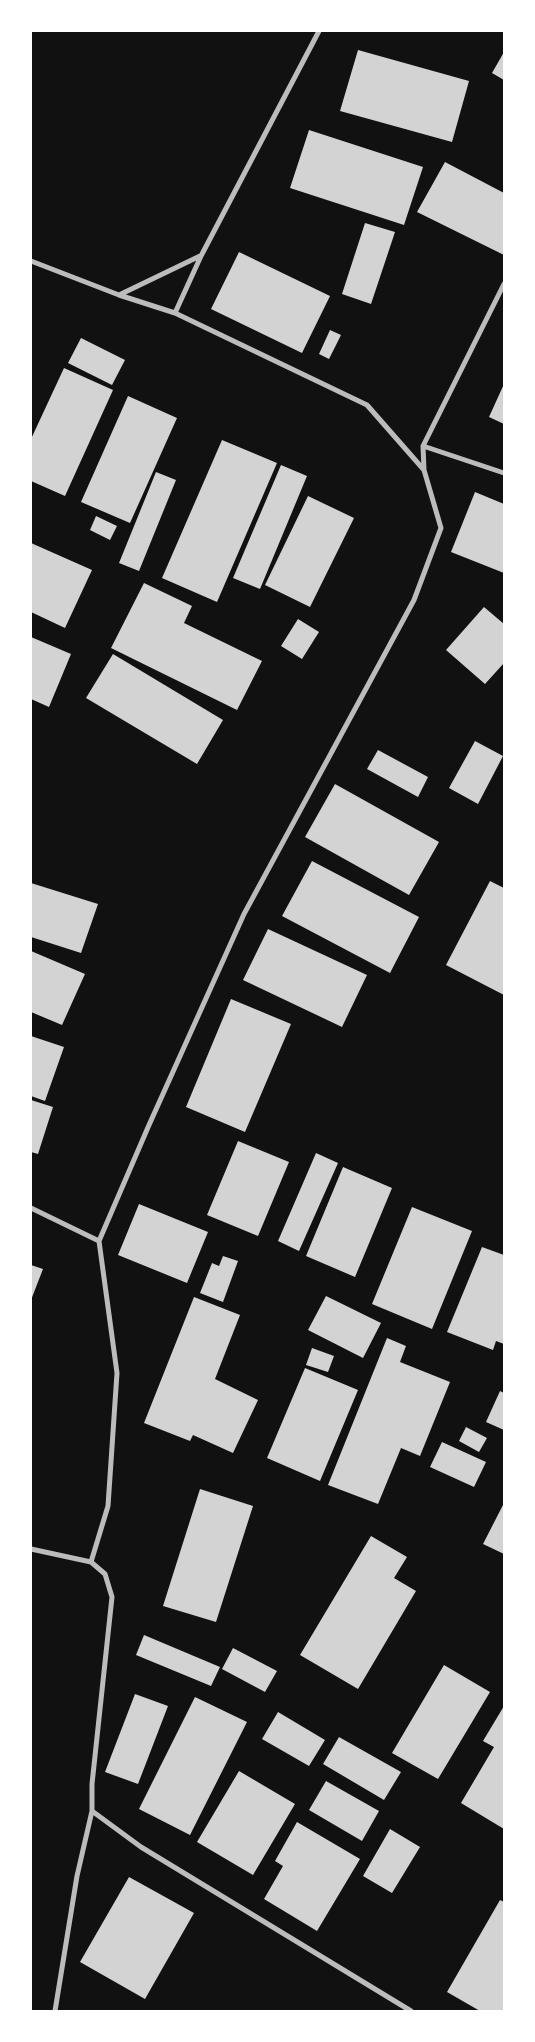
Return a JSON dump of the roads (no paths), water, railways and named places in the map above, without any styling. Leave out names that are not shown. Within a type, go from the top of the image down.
[{"type":"street","points":[[175,313],[200,256],[319,31]]},
{"type":"street","points":[[119,296],[200,256]]},
{"type":"street","points":[[31,261],[119,296],[175,313],[367,405],[424,470]]},
{"type":"street","points":[[91,1562],[108,1506],[117,1373],[99,1241],[244,914],[414,600],[441,528],[424,470],[422,446],[504,284]]},
{"type":"street","points":[[422,446],[504,473]]},
{"type":"street","points":[[31,1208],[99,1241]]},
{"type":"street","points":[[31,1549],[91,1562],[105,1574],[112,1597],[92,1784],[92,1811],[77,1876],[55,2011]]},
{"type":"street","points":[[92,1811],[141,1847],[411,2011]]}]
